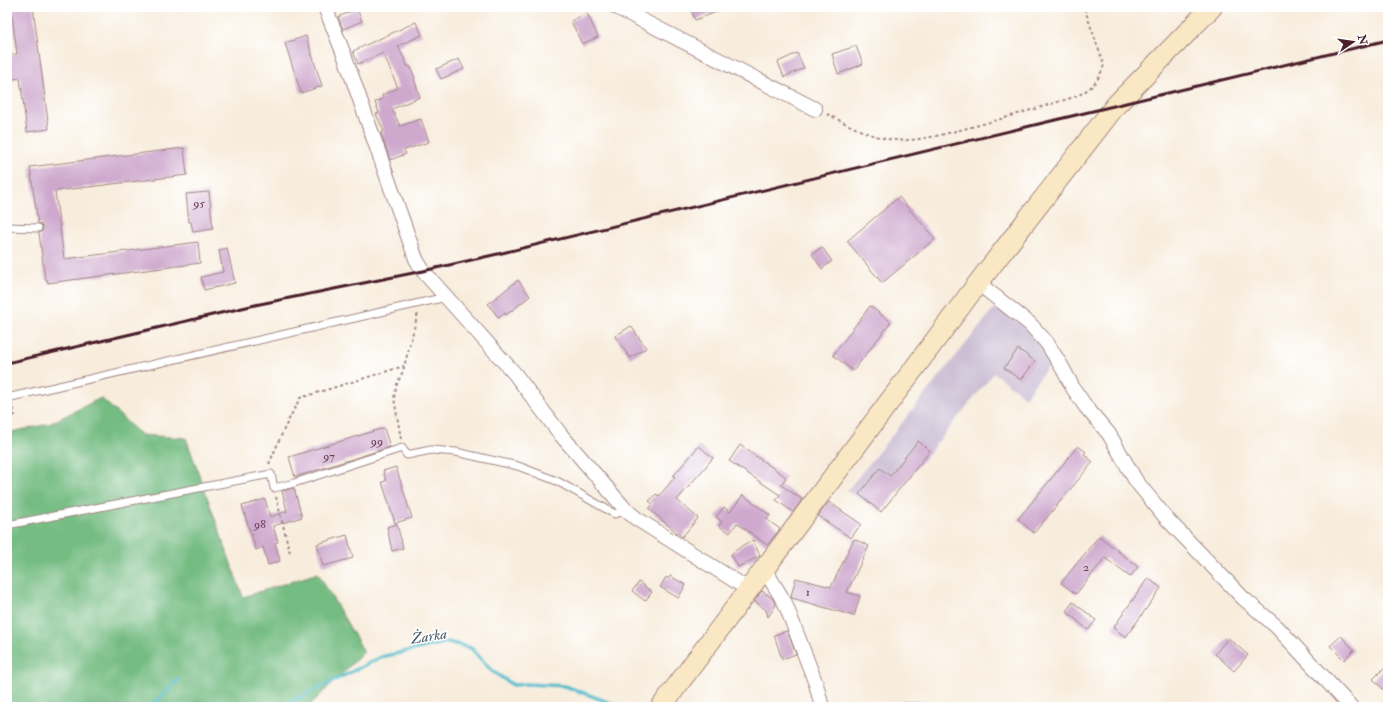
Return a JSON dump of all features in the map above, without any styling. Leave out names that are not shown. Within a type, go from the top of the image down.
[{"type":"main road","points":[[661,707],[978,283],[1116,105],[1212,7]]},
{"type":"street","points":[[325,7],[345,57],[416,259],[423,271],[515,374],[562,435],[626,510],[637,519],[748,589]]},
{"type":"street","points":[[621,8],[815,109]]},
{"type":"street","points":[[978,283],[1030,324],[1047,343],[1073,388],[1086,407],[1109,434],[1136,481],[1166,519],[1243,598],[1277,627],[1351,707]]},
{"type":"street","points":[[764,570],[785,603],[816,684],[822,707]]},
{"type":"lane","points":[[7,228],[38,228]]},
{"type":"lane","points":[[11,397],[446,297]]},
{"type":"lane","points":[[7,525],[271,474],[274,488],[402,448],[407,455],[431,450],[456,452],[518,466],[557,482],[615,514],[626,510]]},
{"type":"path","points":[[815,109],[866,134],[889,139],[910,140],[934,136],[988,123],[1077,96],[1090,89],[1099,78],[1104,65],[1084,7]]},
{"type":"path","points":[[402,448],[394,398],[421,303]]},
{"type":"path","points":[[271,474],[269,463],[284,427],[300,398],[404,366]]},
{"type":"path","points":[[7,417],[15,415],[11,397]]},
{"type":"path","points":[[274,488],[290,553]]},
{"type":"shaded area","points":[[997,305],[1028,330],[1053,360],[1025,397],[994,373],[881,512],[847,491]]},
{"type":"green space","points":[[101,398],[141,435],[186,438],[243,597],[318,573],[364,652],[308,707],[7,707],[7,433],[49,424]]},
{"type":"building","points":[[11,7],[33,7],[49,129],[27,132],[20,78],[7,80],[7,60],[9,60],[9,55],[17,54]]},
{"type":"building","points":[[690,7],[727,7],[727,8],[695,20]]},
{"type":"building","points":[[357,9],[362,21],[343,29],[338,17]]},
{"type":"building","points":[[587,13],[598,37],[582,44],[571,21]]},
{"type":"building","points":[[416,22],[422,35],[398,46],[408,67],[410,66],[420,97],[392,109],[400,126],[421,119],[429,142],[404,150],[406,154],[390,160],[381,133],[384,131],[376,114],[379,113],[375,102],[383,99],[382,95],[398,88],[383,53],[358,64],[353,51]]},
{"type":"building","points":[[306,36],[322,86],[301,93],[285,43]]},
{"type":"building","points":[[856,46],[863,64],[838,74],[832,54]]},
{"type":"building","points":[[797,53],[804,68],[784,77],[778,62]]},
{"type":"building","points":[[459,59],[464,69],[441,79],[436,69]]},
{"type":"building","points":[[184,148],[187,175],[55,191],[64,259],[198,242],[200,263],[48,283],[47,279],[45,279],[39,233],[43,228],[41,224],[38,223],[30,167]]},
{"type":"building","points":[[209,192],[213,229],[193,232],[191,222],[189,222],[186,194]]},
{"type":"building","points":[[899,197],[935,239],[882,283],[847,241]]},
{"type":"building","points":[[822,247],[832,261],[822,269],[812,254]]},
{"type":"building","points":[[227,248],[235,283],[204,290],[201,277],[223,272],[219,250]]},
{"type":"building","points":[[518,280],[530,296],[506,315],[505,313],[499,318],[488,304]]},
{"type":"building","points":[[870,306],[891,322],[853,371],[833,355]]},
{"type":"building","points":[[631,326],[646,348],[630,358],[615,336]]},
{"type":"building","points":[[1018,349],[1035,361],[1021,380],[1004,368]]},
{"type":"building","points":[[384,428],[390,447],[295,477],[289,457]]},
{"type":"building","points":[[918,441],[930,451],[881,512],[859,494],[880,468],[890,476]]},
{"type":"building","points":[[740,445],[786,477],[781,485],[802,499],[793,512],[776,500],[780,495],[729,461]]},
{"type":"building","points":[[699,446],[713,458],[677,500],[698,518],[682,537],[649,509],[653,504],[649,501],[656,494],[659,496],[675,477],[673,476]]},
{"type":"building","points":[[1078,446],[1086,452],[1084,454],[1093,462],[1034,533],[1018,519]]},
{"type":"building","points":[[396,467],[412,518],[395,523],[382,482],[386,481],[383,471]]},
{"type":"building","points":[[294,488],[302,517],[273,526],[278,542],[275,543],[280,561],[268,565],[263,547],[256,550],[242,506],[265,499],[270,517],[287,511],[282,491]]},
{"type":"building","points":[[743,495],[770,515],[766,519],[780,529],[767,545],[737,523],[730,533],[719,526],[722,522],[716,517],[724,507],[730,512]]},
{"type":"building","points":[[829,502],[861,524],[851,538],[818,516]]},
{"type":"building","points":[[397,524],[403,548],[392,551],[387,527]]},
{"type":"building","points":[[347,535],[353,558],[323,566],[317,544]]},
{"type":"building","points":[[1099,536],[1138,567],[1130,577],[1105,558],[1076,594],[1061,583]]},
{"type":"building","points":[[854,539],[869,546],[847,592],[860,596],[854,616],[792,598],[791,596],[796,578],[831,587]]},
{"type":"building","points":[[753,540],[760,556],[738,567],[731,554]]},
{"type":"building","points":[[670,576],[686,585],[678,598],[660,587],[666,577],[668,579]]},
{"type":"building","points":[[1148,578],[1161,588],[1126,637],[1113,628]]},
{"type":"building","points":[[639,582],[652,592],[645,601],[632,591]]},
{"type":"building","points":[[762,591],[772,598],[776,605],[768,617],[766,610],[754,601]]},
{"type":"building","points":[[1073,602],[1096,620],[1088,630],[1066,611]]},
{"type":"building","points":[[787,631],[796,654],[782,659],[774,635]]},
{"type":"building","points":[[1341,636],[1354,650],[1344,660],[1330,646]]},
{"type":"building","points":[[1228,638],[1248,655],[1234,671],[1215,654]]},
{"type":"building","points":[[1388,664],[1388,694],[1373,679]]},
{"type":"waterway","name":"Żarka","points":[[281,707],[381,657],[448,642],[471,648],[492,671],[513,685],[527,684],[565,686],[621,707]]},
{"type":"waterway","points":[[150,707],[178,680]]},
{"type":"waterway","name":"Żarka","points":[[892,707],[905,702],[962,707]]},
{"type":"railway","points":[[7,363],[255,305],[423,271],[502,253],[1388,40]]}]
